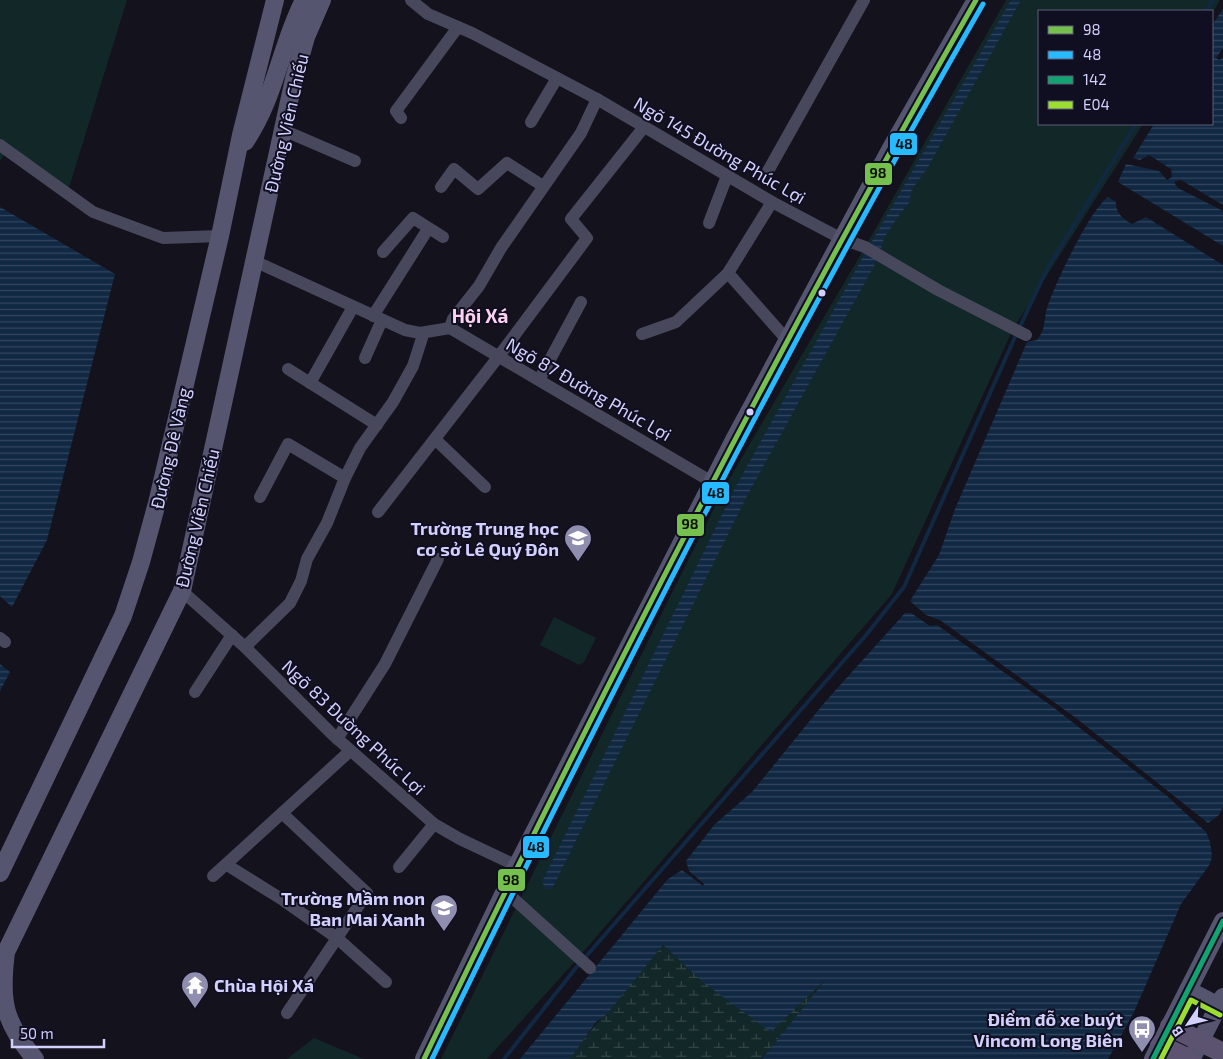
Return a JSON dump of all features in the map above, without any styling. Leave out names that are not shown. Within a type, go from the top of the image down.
[{"type":"main road","points":[[1170,1026],[1194,1053]]},
{"type":"main road","points":[[1156,1052],[1223,1053]]},
{"type":"street","name":"Đường Đê Vàng","points":[[0,874],[119,624],[133,588],[157,503],[220,236],[237,153],[275,0]]},
{"type":"street","points":[[237,153],[264,110],[304,0]]},
{"type":"street","name":"Đường Viên Chiếu","points":[[35,1059],[16,1037],[4,1007],[2,978],[6,952],[182,591],[283,130],[306,37],[322,0]]},
{"type":"street","name":"Ngõ 145 Đường Phúc Lợi","points":[[411,0],[428,14],[458,27],[597,99],[772,202],[842,239],[865,247],[938,290],[1021,332]]},
{"type":"street","points":[[768,171],[864,0]]},
{"type":"street","points":[[424,1059],[517,866],[712,482],[842,239],[976,0]]},
{"type":"street","points":[[401,118],[396,111],[458,27]]},
{"type":"street","points":[[531,122],[557,78]]},
{"type":"street","points":[[254,261],[405,330],[420,333],[450,328],[453,319],[479,286],[500,248],[581,133],[597,99]]},
{"type":"street","points":[[378,512],[499,356],[586,238],[571,219],[644,127]]},
{"type":"street","points":[[283,130],[355,161]]},
{"type":"street","points":[[0,145],[93,212],[163,238],[220,236]]},
{"type":"street","points":[[441,187],[454,169],[478,189],[507,163],[543,186]]},
{"type":"street","points":[[709,223],[727,176]]},
{"type":"street","points":[[642,334],[676,322],[728,273],[772,202]]},
{"type":"street","points":[[383,252],[413,218],[443,238]]},
{"type":"street","points":[[365,358],[378,318],[428,229]]},
{"type":"street","points":[[728,273],[788,341]]},
{"type":"street","points":[[539,380],[581,302]]},
{"type":"street","points":[[310,383],[353,306]]},
{"type":"street","name":"Ngõ 87 Đường Phúc Lợi","points":[[450,328],[712,482]]},
{"type":"street","points":[[245,647],[290,602],[360,448],[393,402],[413,366],[422,338],[420,333]]},
{"type":"street","points":[[288,369],[377,425]]},
{"type":"street","points":[[435,439],[485,487]]},
{"type":"street","points":[[260,497],[288,444],[345,478]]},
{"type":"street","points":[[337,739],[385,664],[438,559]]},
{"type":"street","name":"Ngõ 83 Đường Phúc Lợi","points":[[182,591],[245,647],[337,739],[434,824],[460,839],[517,866]]},
{"type":"street","points":[[195,692],[232,635]]},
{"type":"street","points":[[213,876],[350,751]]},
{"type":"street","points":[[282,813],[367,893],[287,1013]]},
{"type":"street","points":[[399,867],[434,824]]},
{"type":"street","points":[[227,865],[283,900],[337,938],[386,982]]},
{"type":"street","points":[[505,891],[584,964]]},
{"type":"street","points":[[1156,1052],[1223,921]]},
{"type":"street","points":[[1188,990],[1222,1003],[1194,1053]]},
{"type":"green space","points":[[0,0],[127,0],[67,194],[7,150],[0,161]]},
{"type":"green space","points":[[1006,0],[1220,0],[1213,12],[1213,10],[1038,10],[1038,125],[1142,125],[1013,329],[892,594],[578,958],[487,1059],[441,1059],[724,488],[865,247]]},
{"type":"green space","points":[[554,617],[596,638],[584,662],[579,665],[540,645]]},
{"type":"green space","points":[[663,945],[831,974],[762,1059],[567,1059]]},
{"type":"green space","points":[[314,1038],[364,1059],[287,1059]]},
{"type":"water","points":[[1011,0],[1021,0],[927,169],[912,189],[909,203],[884,238],[878,259],[748,494],[552,889],[546,889],[542,882],[735,488],[864,255]]},
{"type":"water","points":[[1223,9],[1223,48],[1216,58],[1219,60],[1223,58],[1223,205],[1181,180],[1175,181],[1175,184],[1178,188],[1223,211],[1223,246],[1118,182],[1126,164],[1159,171],[1167,180],[1172,177],[1171,169],[1149,155],[1140,160],[1133,158],[1153,125],[1213,125],[1213,24]]},
{"type":"water","points":[[1108,197],[1116,202],[1120,215],[1132,224],[1146,217],[1223,265],[1223,807],[1219,815],[1208,823],[1076,718],[940,620],[926,615],[910,601],[939,555],[955,509],[1027,342],[1037,340],[1040,336],[1044,327],[1048,305],[1058,280],[1092,216]]},
{"type":"water","points":[[0,207],[115,274],[47,540],[12,607],[0,596]]},
{"type":"water","points":[[905,613],[911,613],[930,626],[937,625],[1053,707],[1167,796],[1206,832],[1212,856],[1210,864],[1181,904],[1134,1012],[1108,1059],[762,1059],[827,978],[771,1032],[704,983],[663,945],[607,1014],[596,1022],[570,1059],[520,1059],[668,879],[682,870],[703,886],[704,884],[689,871],[686,861],[715,824],[752,792],[825,702]]},
{"type":"water","points":[[0,664],[10,672],[0,691]]},
{"type":"waterway","points":[[1207,10],[1213,0]]},
{"type":"waterway","points":[[504,1059],[575,969],[867,634],[904,587],[1048,267],[1135,125]]},
{"type":"transit line","name":"98","points":[[424,1059],[555,791],[691,524],[831,261],[976,0]]},
{"type":"transit line","name":"48","points":[[432,1059],[563,792],[698,527],[838,264],[983,4]]},
{"type":"transit line","name":"142","points":[[1153,1059],[1223,921]]},
{"type":"transit line","name":"E04","points":[[1161,1059],[1191,1000],[1220,1015]]},
{"type":"place","name":"Trường Trung học cơ sở Lê Quý Đôn","points":[[578,562]]},
{"type":"place","name":"Trường Mầm non Ban Mai Xanh","points":[[444,932]]},
{"type":"place","name":"Chùa Hội Xá","points":[[195,1009]]},
{"type":"place","name":"Điểm đỗ xe buýt Vincom Long Biên","points":[[1142,1053]]},
{"type":"district","name":"Hội Xá","points":[[480,315]]}]
